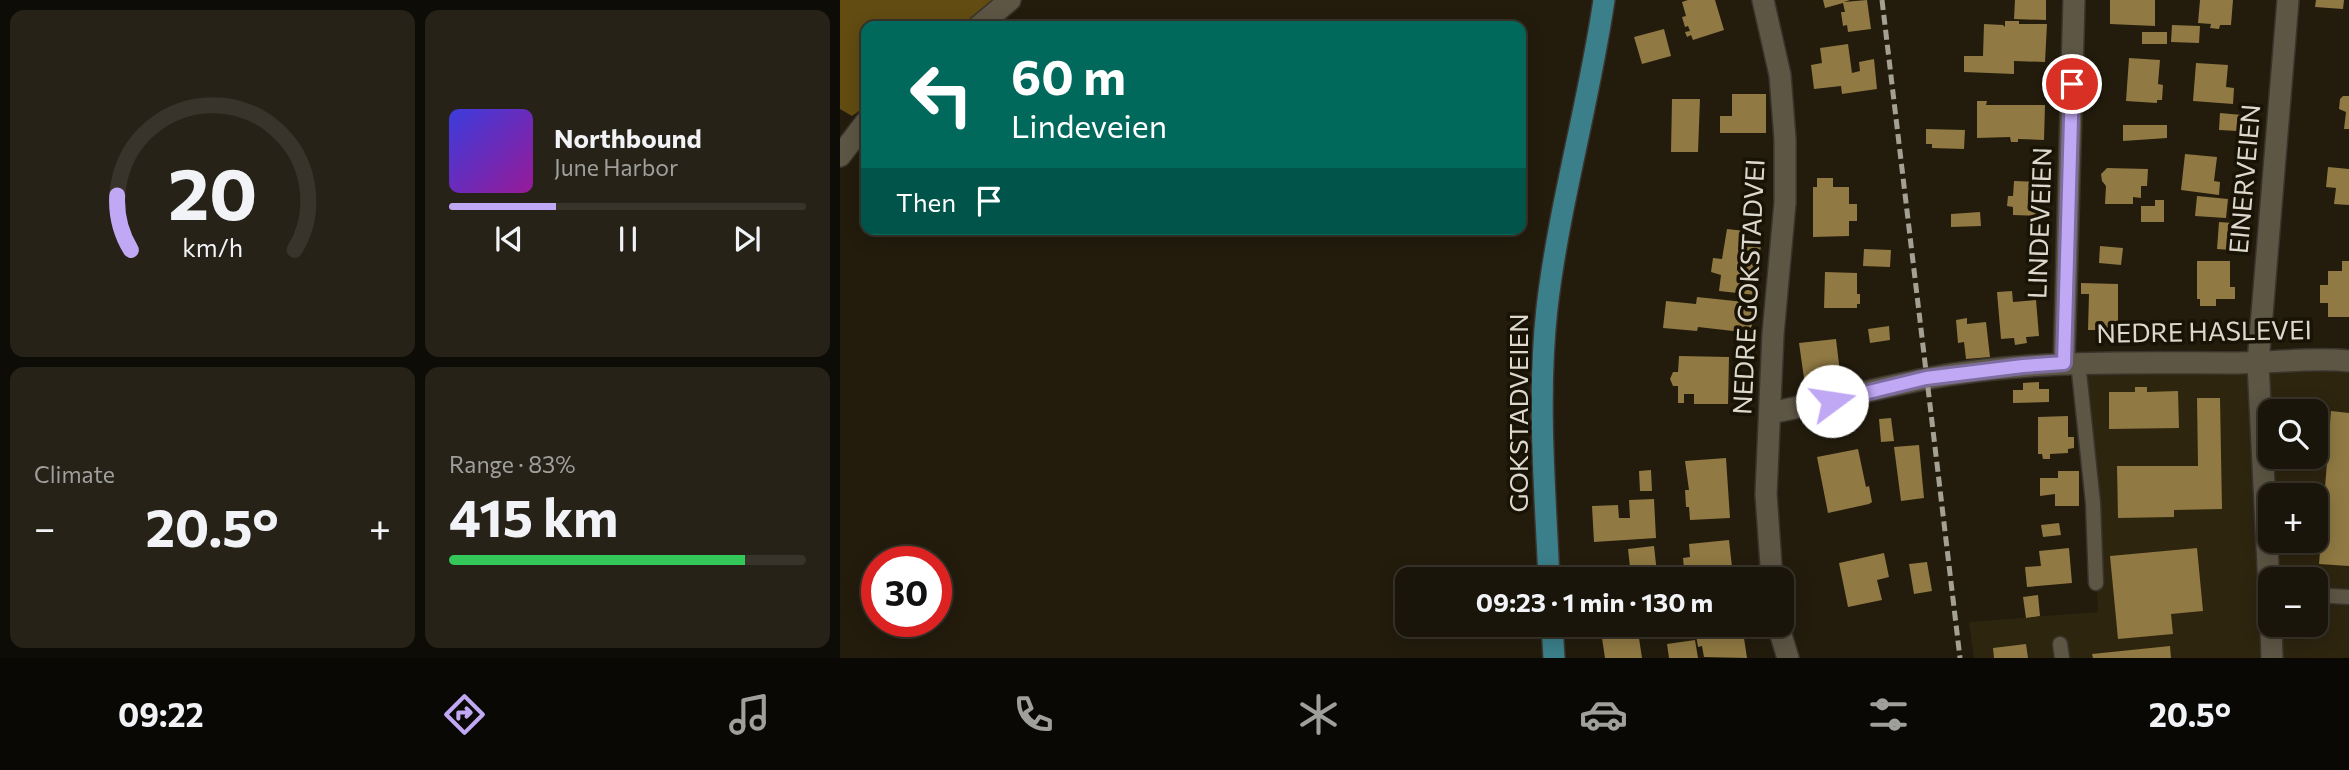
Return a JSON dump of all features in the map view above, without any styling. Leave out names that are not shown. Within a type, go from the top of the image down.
[{"type":"main road","name":"GOKSTADVEIEN","points":[[1548,567],[1542,442],[1547,307],[1604,0]]},
{"type":"main road","points":[[1552,637],[1553,658]]},
{"type":"street","points":[[985,21],[1010,0]]},
{"type":"street","name":"NEDRE GOKSTADVEI","points":[[1763,0],[1780,75],[1785,139],[1784,202],[1773,334],[1766,494],[1771,567]]},
{"type":"street","name":"LINDEVEIEN","points":[[2071,363],[2074,0]]},
{"type":"street","name":"EINERVEIEN","points":[[2268,567],[2258,363],[2288,0]]},
{"type":"street","points":[[840,156],[861,129]]},
{"type":"street","name":"NEDRE HASLEVEI","points":[[1770,413],[1926,378],[2023,366],[2071,363],[2258,363],[2323,358],[2349,361]]},
{"type":"street","points":[[1782,637],[1788,658]]},
{"type":"street","points":[[2271,637],[2272,658]]},
{"type":"lane","points":[[2071,363],[2093,503],[2096,583]]},
{"type":"lane","points":[[2328,596],[2349,597]]},
{"type":"shaded area","points":[[840,0],[1010,0],[985,21],[861,21],[861,110],[852,116],[840,109]]},
{"type":"shaded area","points":[[2085,365],[2349,367],[2349,658],[1974,658],[1969,622],[2098,612]]},
{"type":"building","points":[[1715,0],[1724,30],[1693,40],[1691,35],[1687,37],[1685,32],[1690,31],[1688,26],[1685,27],[1682,17],[1686,16],[1682,2]]},
{"type":"building","points":[[1823,0],[1867,0],[1871,29],[1848,32],[1847,25],[1843,26],[1843,3],[1825,8]]},
{"type":"building","points":[[2015,0],[2046,0],[2046,20],[2014,19]]},
{"type":"building","points":[[2110,0],[2155,0],[2155,26],[2110,24]]},
{"type":"building","points":[[2200,0],[2233,0],[2231,25],[2220,25],[2219,29],[2210,28],[2211,24],[2198,23]]},
{"type":"building","points":[[2316,0],[2344,0],[2343,9],[2315,7]]},
{"type":"building","points":[[2005,21],[2047,24],[2045,62],[2014,61],[2014,74],[1964,72],[1964,56],[1983,56],[1984,24],[2005,27]]},
{"type":"building","points":[[2172,25],[2200,26],[2199,43],[2171,42]]},
{"type":"building","points":[[1664,29],[1671,56],[1642,64],[1634,37]]},
{"type":"building","points":[[2142,32],[2167,32],[2167,44],[2142,44]]},
{"type":"building","points":[[1848,44],[1852,73],[1860,71],[1859,62],[1874,59],[1877,89],[1842,94],[1841,86],[1814,89],[1811,65],[1822,63],[1820,48]]},
{"type":"building","points":[[2129,58],[2160,60],[2158,84],[2163,85],[2162,100],[2157,100],[2157,103],[2126,101]]},
{"type":"building","points":[[2196,63],[2228,65],[2226,87],[2234,88],[2233,104],[2193,101]]},
{"type":"building","points":[[1732,94],[1766,94],[1766,133],[1720,133],[1720,116],[1732,116]]},
{"type":"building","points":[[2343,96],[2349,96],[2349,129],[2344,129],[2346,112],[2339,109]]},
{"type":"building","points":[[1672,99],[1700,99],[1698,152],[1671,152]]},
{"type":"building","points":[[1977,101],[1987,101],[1986,105],[2045,105],[2044,140],[2018,139],[2018,142],[2011,142],[2010,137],[1977,138]]},
{"type":"building","points":[[2220,113],[2253,116],[2251,136],[2237,135],[2238,131],[2219,130]]},
{"type":"building","points":[[2123,125],[2167,125],[2167,138],[2123,141]]},
{"type":"building","points":[[1926,129],[1965,130],[1964,149],[1932,148],[1932,144],[1926,144]]},
{"type":"building","points":[[2185,154],[2217,157],[2214,181],[2220,182],[2219,195],[2181,190]]},
{"type":"building","points":[[2328,167],[2349,169],[2349,205],[2334,204],[2336,188],[2326,187]]},
{"type":"building","points":[[2107,168],[2148,169],[2147,186],[2141,186],[2141,198],[2133,197],[2133,204],[2105,204],[2106,186],[2101,174]]},
{"type":"building","points":[[1817,178],[1833,178],[1833,187],[1849,187],[1849,204],[1857,204],[1857,221],[1849,221],[1849,236],[1813,237],[1813,187],[1817,187]]},
{"type":"building","points":[[2014,181],[2043,182],[2042,216],[2013,215],[2013,207],[2007,206],[2008,196],[2013,196]]},
{"type":"building","points":[[2197,196],[2228,199],[2226,218],[2195,216]]},
{"type":"building","points":[[2155,200],[2164,200],[2164,222],[2141,222],[2141,206],[2155,206]]},
{"type":"building","points":[[1980,212],[1981,226],[1951,227],[1951,214]]},
{"type":"building","points":[[2219,222],[2246,224],[2244,251],[2217,249]]},
{"type":"building","points":[[1727,229],[1745,231],[1744,242],[1761,244],[1756,295],[1719,291],[1721,275],[1711,272],[1713,258],[1722,259]]},
{"type":"building","points":[[2100,246],[2123,248],[2121,265],[2099,263]]},
{"type":"building","points":[[1864,249],[1891,250],[1890,267],[1863,266]]},
{"type":"building","points":[[2197,261],[2230,261],[2230,287],[2235,287],[2235,299],[2216,299],[2216,306],[2200,306],[2200,299],[2197,299]]},
{"type":"building","points":[[2342,261],[2349,261],[2349,317],[2328,317],[2328,303],[2320,303],[2320,285],[2328,285],[2328,271],[2342,271]]},
{"type":"building","points":[[1825,272],[1857,273],[1860,304],[1857,304],[1857,308],[1824,308]]},
{"type":"building","points":[[2081,283],[2118,284],[2118,331],[2103,335],[2103,330],[2088,330],[2089,294],[2081,294]]},
{"type":"building","points":[[2012,291],[2013,302],[2036,300],[2039,336],[2026,337],[2027,343],[2015,345],[2014,338],[2001,339],[1997,292]]},
{"type":"building","points":[[1697,297],[1754,303],[1751,333],[1698,327],[1697,331],[1663,328],[1666,301],[1696,304]]},
{"type":"building","points":[[1967,318],[1967,324],[1986,322],[1990,357],[1966,359],[1964,342],[1958,343],[1956,320]]},
{"type":"building","points":[[1889,326],[1890,340],[1870,343],[1868,329]]},
{"type":"building","points":[[1836,339],[1841,381],[1805,385],[1799,343]]},
{"type":"building","points":[[1679,356],[1729,357],[1728,404],[1694,404],[1694,394],[1684,394],[1684,403],[1678,403],[1678,386],[1673,386],[1670,379],[1673,372],[1678,372]]},
{"type":"building","points":[[2039,382],[2039,389],[2049,389],[2049,402],[2013,403],[2013,390],[2023,390],[2023,383]]},
{"type":"building","points":[[2135,387],[2147,387],[2147,392],[2178,391],[2179,428],[2109,429],[2109,392],[2135,392]]},
{"type":"building","points":[[2197,398],[2220,398],[2222,509],[2174,510],[2174,517],[2118,518],[2117,466],[2198,466]]},
{"type":"building","points":[[2331,411],[2349,413],[2349,566],[2319,564],[2320,553],[2328,553],[2328,483],[2325,483]]},
{"type":"building","points":[[2068,416],[2068,437],[2074,437],[2074,448],[2068,449],[2068,453],[2050,454],[2050,459],[2043,459],[2042,454],[2038,454],[2038,417]]},
{"type":"building","points":[[1891,418],[1894,441],[1881,442],[1879,419]]},
{"type":"building","points":[[1919,445],[1924,498],[1901,501],[1894,447]]},
{"type":"building","points":[[1858,449],[1872,502],[1828,513],[1817,457]]},
{"type":"building","points":[[1726,458],[1730,518],[1690,520],[1689,507],[1686,507],[1685,490],[1689,490],[1685,461]]},
{"type":"building","points":[[1651,470],[1652,491],[1640,491],[1639,471]]},
{"type":"building","points":[[2058,471],[2079,471],[2079,506],[2055,506],[2055,494],[2040,496],[2040,478],[2058,478]]},
{"type":"building","points":[[1654,499],[1656,538],[1594,542],[1592,506],[1618,505],[1619,518],[1630,518],[1629,500]]},
{"type":"building","points":[[2059,523],[2061,535],[2043,537],[2041,525]]},
{"type":"building","points":[[1729,540],[1732,567],[1684,567],[1683,558],[1690,557],[1689,544]]},
{"type":"building","points":[[1654,546],[1656,567],[1630,567],[1628,549]]},
{"type":"building","points":[[2069,548],[2072,583],[2027,587],[2025,567],[2041,566],[2039,551]]},
{"type":"building","points":[[2197,548],[2203,611],[2171,614],[2173,634],[2118,639],[2110,556]]},
{"type":"building","points":[[1884,553],[1889,577],[1877,580],[1882,600],[1848,607],[1839,563]]},
{"type":"building","points":[[1927,562],[1932,591],[1914,594],[1909,564]]},
{"type":"building","points":[[2038,595],[2040,616],[2026,618],[2023,597]]},
{"type":"building","points":[[1602,637],[1639,637],[1642,658],[1605,658]]},
{"type":"building","points":[[1696,637],[1744,637],[1747,658],[1704,657],[1702,646],[1698,647]]},
{"type":"building","points":[[1695,640],[1698,658],[1669,658],[1667,644]]},
{"type":"building","points":[[2026,644],[2028,658],[1994,658],[1993,648]]},
{"type":"building","points":[[2170,646],[2171,658],[2093,658],[2092,654]]},
{"type":"railway","points":[[1882,0],[1960,658]]},
{"type":"route","points":[[1832,401],[1926,378],[2064,363],[2072,84]]}]
